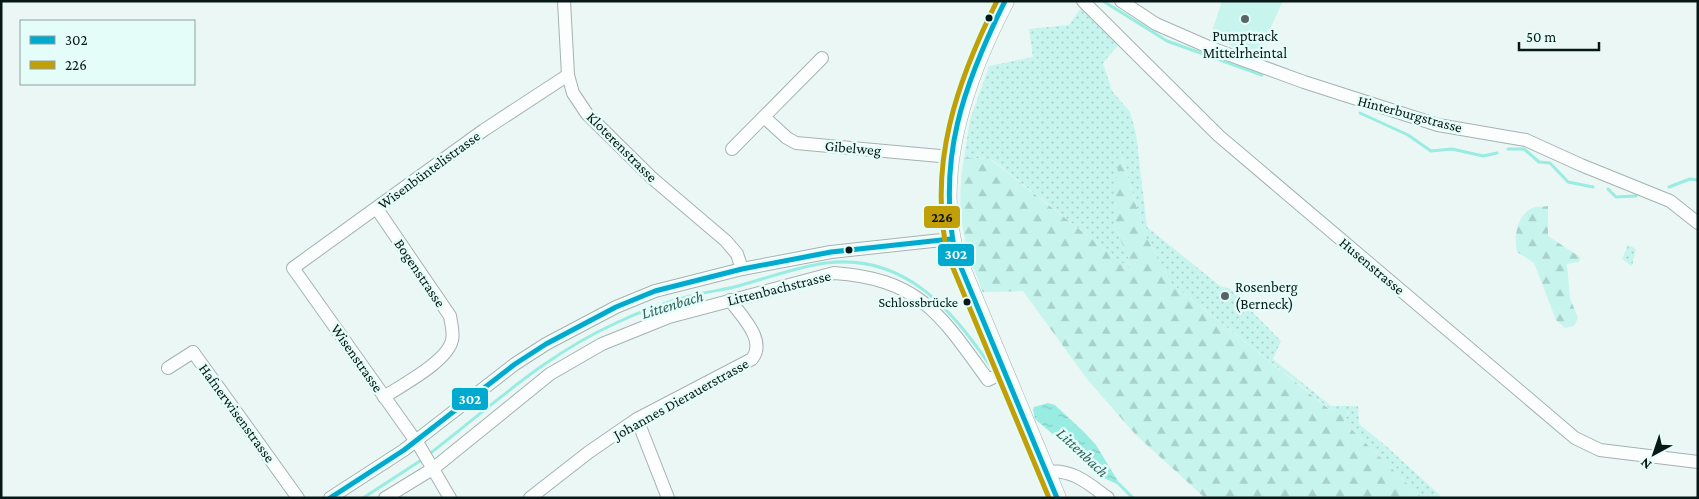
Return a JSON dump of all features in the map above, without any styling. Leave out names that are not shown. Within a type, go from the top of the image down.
[{"type":"main road","points":[[1005,1],[961,109],[947,185],[947,212],[955,253],[1057,498]]},
{"type":"street","name":"Kloterenstrasse","points":[[564,1],[568,75],[573,93],[587,114],[676,200],[726,242],[737,254],[741,266]]},
{"type":"street","name":"Husenstrasse","points":[[1083,1],[1219,136],[1574,438],[1600,450],[1698,462]]},
{"type":"street","name":"Hinterburgstrasse","points":[[1121,1],[1163,27],[1211,48],[1313,85],[1438,125],[1526,140],[1670,201],[1698,223]]},
{"type":"street","points":[[732,149],[822,58]]},
{"type":"street","name":"Wisenbüntelistrasse","points":[[293,268],[484,130],[568,75]]},
{"type":"street","name":"Gibelweg","points":[[764,116],[787,138],[796,143],[951,157]]},
{"type":"street","name":"Bogenstrasse","points":[[377,209],[450,316],[452,327],[452,340],[444,355],[384,397]]},
{"type":"street","points":[[330,498],[418,445],[515,364],[577,327],[655,291],[741,266],[831,252],[951,238]]},
{"type":"street","name":"Wisenstrasse","points":[[293,268],[432,464],[450,498]]},
{"type":"street","name":"Littenbachstrasse","points":[[385,498],[522,396],[581,355],[652,322],[834,273],[862,275],[892,284],[928,304],[960,341],[988,380],[1004,372]]},
{"type":"street","name":"Johannes Dierauerstrasse","points":[[530,498],[589,452],[637,419],[752,359],[757,353],[758,346],[755,337],[730,300]]},
{"type":"street","name":"Hafnerwisenstrasse","points":[[168,368],[193,352],[298,498]]},
{"type":"street","points":[[637,419],[667,497]]},
{"type":"street","points":[[1047,472],[1063,470],[1108,498]]},
{"type":"green space","name":"Pumptrack Mittelrheintal","points":[[1222,1],[1283,1],[1258,55],[1210,37]]},
{"type":"green space","points":[[1081,8],[1119,44],[1103,63],[1112,91],[1130,112],[1136,134],[1147,227],[1220,286],[1230,289],[1281,341],[1273,359],[1331,406],[1358,406],[1359,424],[1443,498],[1422,498],[1344,422],[1349,411],[1330,409],[1172,284],[1145,235],[1120,150],[1114,225],[1136,274],[991,159],[964,158],[970,120],[989,66],[1033,57],[1029,29],[1069,25]]},
{"type":"green space","points":[[1119,148],[1145,235],[1172,284],[1329,409],[1349,410],[1344,422],[1422,498],[1205,498],[1135,434],[1087,379],[1023,291],[983,292],[970,258],[963,227],[960,195],[964,158],[990,159],[1135,273],[1114,225]]},
{"type":"green space","points":[[1548,206],[1548,236],[1580,257],[1579,262],[1567,264],[1570,298],[1578,318],[1574,326],[1565,328],[1556,320],[1534,263],[1517,252],[1516,246],[1517,228],[1522,216],[1532,208]]},
{"type":"green space","points":[[1628,245],[1636,249],[1632,266],[1622,259]]},
{"type":"water","points":[[1048,403],[1055,405],[1096,445],[1121,486],[1104,478],[1035,419],[1034,407]]},
{"type":"waterway","points":[[1103,1],[1167,41],[1262,75]]},
{"type":"waterway","points":[[1360,113],[1408,135],[1431,151],[1452,149],[1483,156],[1497,153]]},
{"type":"waterway","points":[[1508,149],[1524,149],[1539,162],[1550,163],[1568,182],[1593,187]]},
{"type":"waterway","points":[[1669,187],[1690,179],[1698,180]]},
{"type":"waterway","points":[[1608,189],[1616,197],[1636,196]]},
{"type":"waterway","name":"Littenbach","points":[[428,455],[541,366],[590,336],[616,323],[649,309],[690,296],[731,288],[793,270],[826,263],[854,262],[880,267],[903,276],[924,290],[942,306],[960,325],[991,367]]},
{"type":"waterway","name":"Littenbach","points":[[363,498],[423,459]]},
{"type":"waterway","name":"Littenbach","points":[[1119,484],[1133,498]]},
{"type":"transit line","name":"226","points":[[997,1],[958,93],[950,125],[941,189],[942,222],[948,256],[1049,498]]},
{"type":"transit line","name":"302","points":[[1005,1],[977,63],[958,123],[952,154],[949,186],[950,218],[955,253],[1057,498]]},
{"type":"transit line","name":"302","points":[[330,498],[404,450],[515,364],[546,344],[616,307],[655,291],[742,269],[831,252],[951,239]]},
{"type":"place","name":"Pumptrack Mittelrheintal","points":[[1245,19]]},
{"type":"place","name":"Rosenberg (Berneck)","points":[[1225,296]]},
{"type":"place","name":"Schlossbrücke","points":[[967,302]]}]
